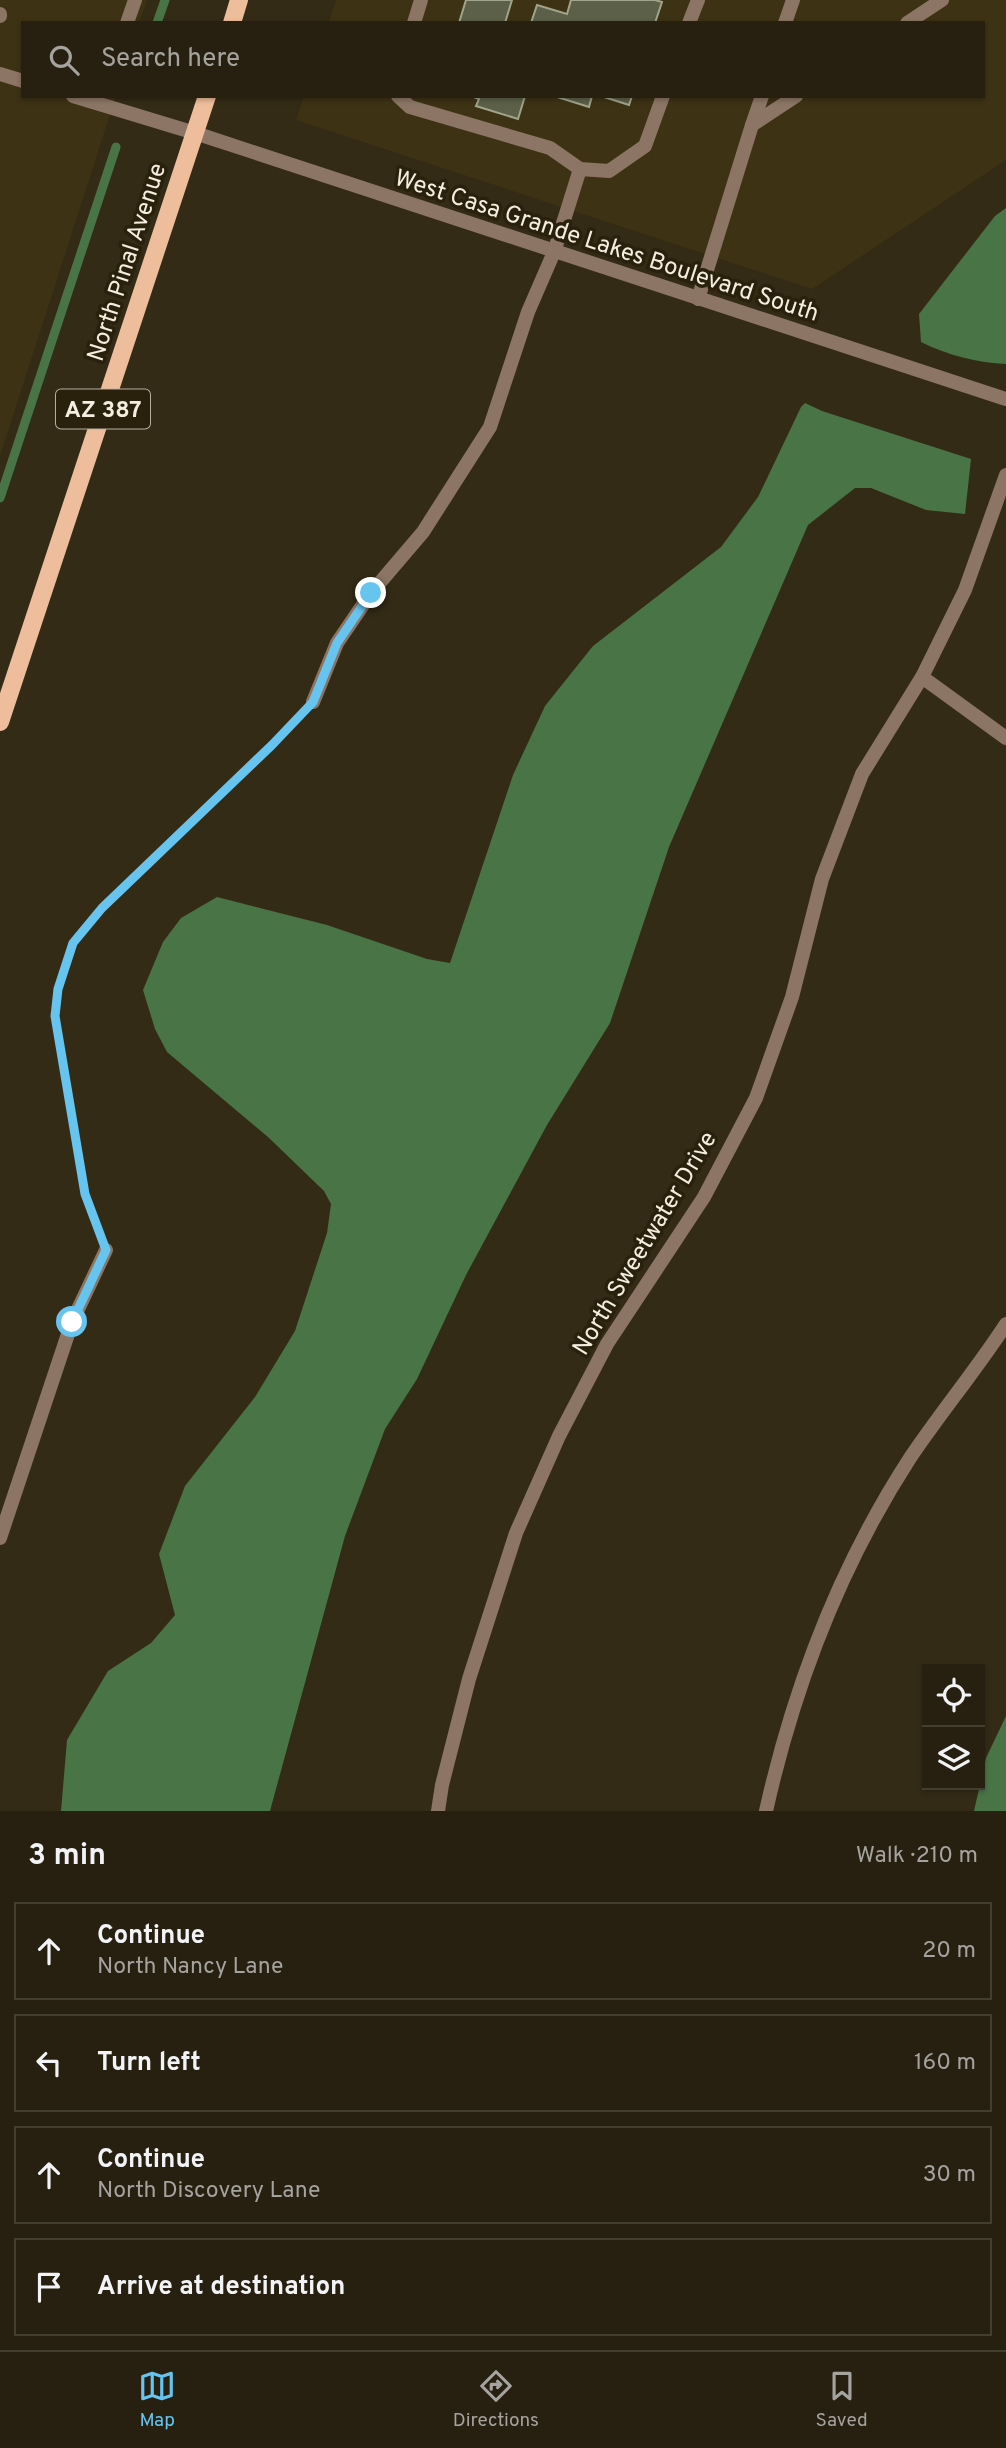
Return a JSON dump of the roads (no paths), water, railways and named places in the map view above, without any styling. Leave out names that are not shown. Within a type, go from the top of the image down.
[{"type":"main road","points":[[233,21],[239,0]]},
{"type":"main road","name":"North Pinal Avenue","points":[[0,722],[206,98]]},
{"type":"street","points":[[128,21],[135,0]]},
{"type":"street","points":[[415,21],[421,0]]},
{"type":"street","points":[[690,21],[698,0]]},
{"type":"street","points":[[786,21],[793,0]]},
{"type":"street","points":[[910,21],[942,0]]},
{"type":"street","points":[[0,74],[21,80]]},
{"type":"street","points":[[400,98],[410,107],[550,148],[580,169],[609,171],[645,146],[662,98]]},
{"type":"street","points":[[698,299],[761,98]]},
{"type":"street","points":[[752,125],[793,98]]},
{"type":"street","name":"West Casa Grande Lakes Boulevard South","points":[[102,100],[554,253],[1006,399]]},
{"type":"street","points":[[313,702],[337,643],[371,593],[423,532],[490,427],[527,312],[554,253],[580,169]]},
{"type":"street","name":"North Sweetwater Drive","points":[[438,1811],[468,1679],[516,1533],[559,1436],[607,1344],[704,1197],[755,1098],[792,997],[822,879],[862,774],[922,677],[965,590],[1006,475]]},
{"type":"street","points":[[922,677],[1006,738]]},
{"type":"street","points":[[0,1538],[72,1322],[106,1250]]},
{"type":"street","points":[[766,1811],[783,1739],[833,1599],[910,1459],[982,1362],[1006,1324]]},
{"type":"waterway","points":[[158,21],[165,0]]},
{"type":"waterway","points":[[0,498],[116,147]]}]
